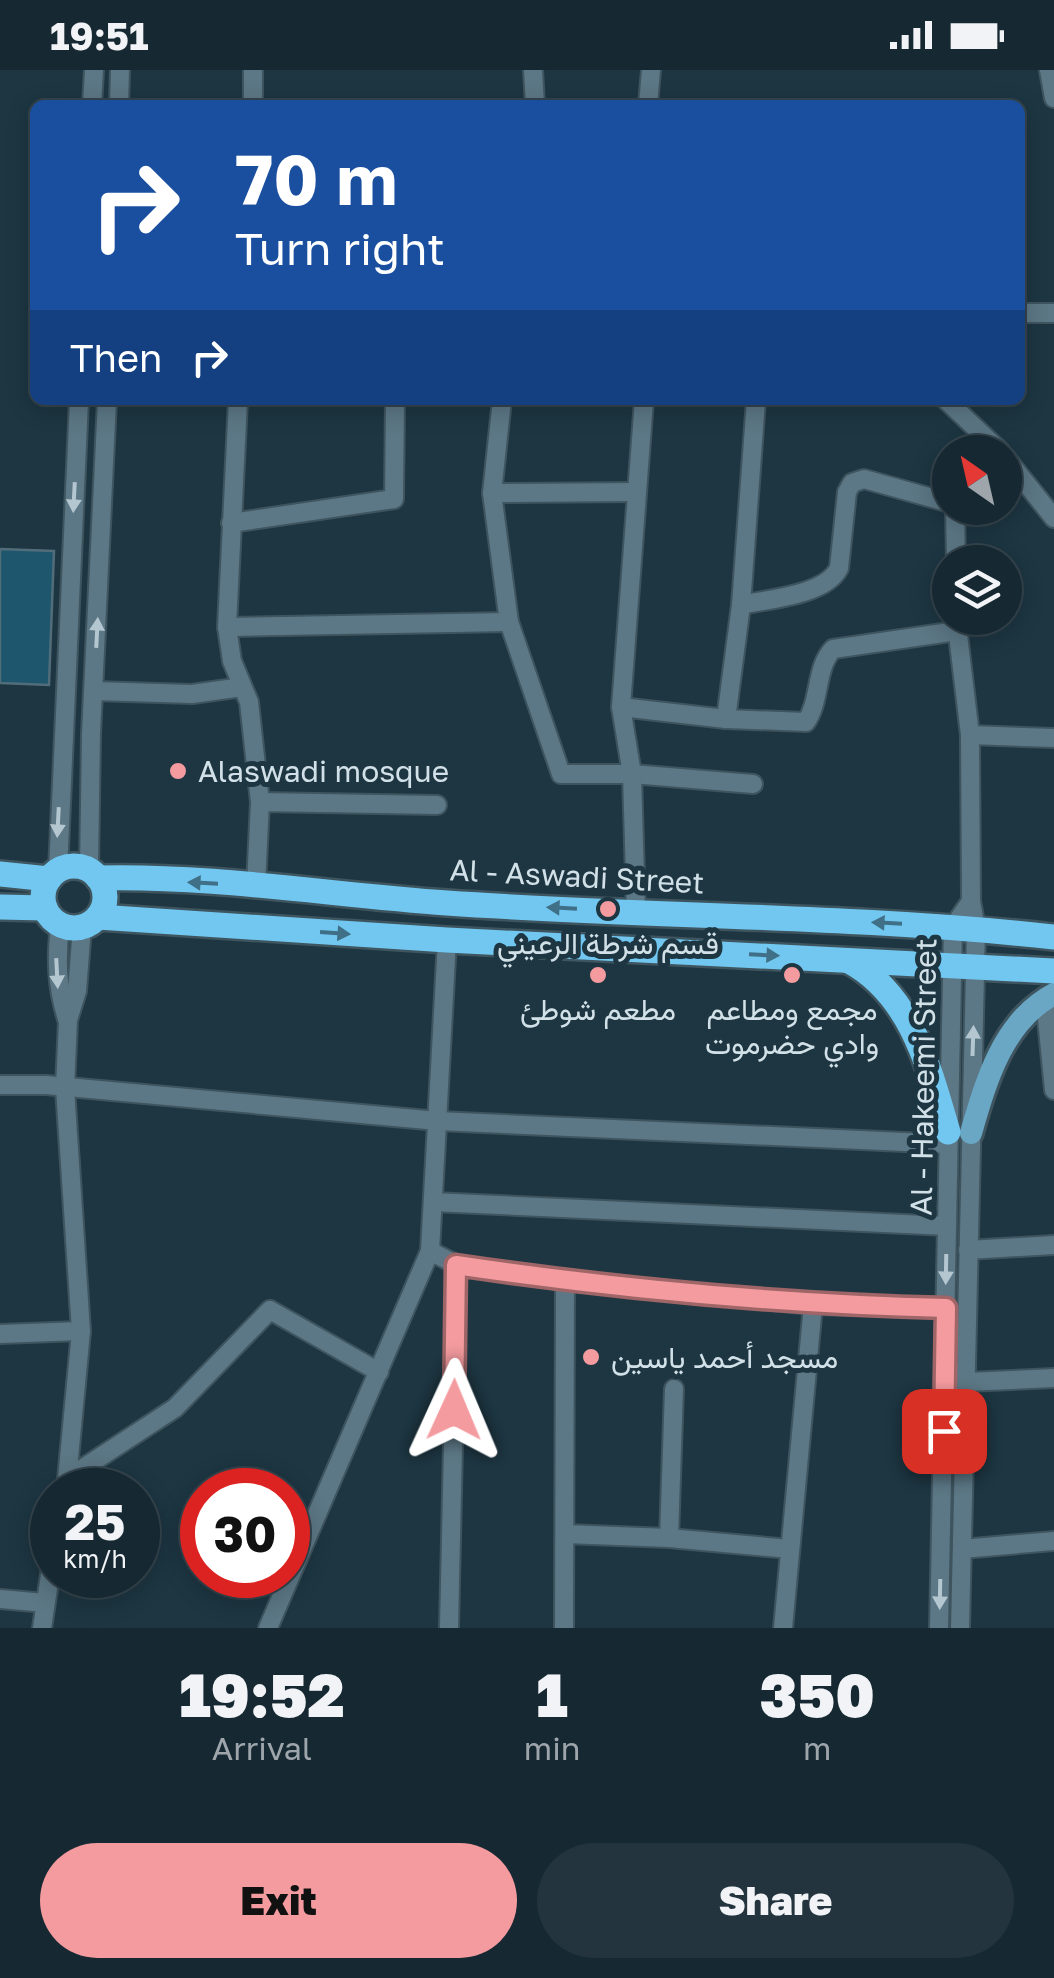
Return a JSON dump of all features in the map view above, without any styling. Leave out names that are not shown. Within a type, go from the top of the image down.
[{"type":"highway","points":[[0,874],[53,875],[68,867],[94,874],[104,890],[104,904],[71,919]]},
{"type":"highway","name":"Al - Aswadi Street","points":[[94,874],[447,903],[964,928],[1054,937]]},
{"type":"highway","points":[[53,875],[43,894],[71,919]]},
{"type":"highway","points":[[0,907],[71,919],[1054,971]]},
{"type":"highway","points":[[844,959],[871,973],[896,1000],[916,1036],[956,1136]]},
{"type":"main road","points":[[956,1136],[1014,1029],[1050,996]]},
{"type":"street","points":[[92,100],[94,70]]},
{"type":"street","points":[[119,100],[120,70]]},
{"type":"street","points":[[252,100],[253,70]]},
{"type":"street","points":[[534,70],[535,100]]},
{"type":"street","points":[[649,100],[652,70]]},
{"type":"street","points":[[1050,70],[1054,98]]},
{"type":"street","points":[[1025,313],[1054,313]]},
{"type":"street","points":[[53,875],[79,405]]},
{"type":"street","points":[[94,874],[94,690],[107,405]]},
{"type":"street","points":[[238,405],[228,627],[232,661],[249,702],[260,802],[256,885]]},
{"type":"street","points":[[231,523],[394,500],[394,405]]},
{"type":"street","points":[[501,405],[492,494],[509,622],[561,774],[632,774],[754,784]]},
{"type":"street","points":[[636,912],[632,774],[621,707],[644,405]]},
{"type":"street","points":[[726,719],[741,605],[756,405]]},
{"type":"street","points":[[951,405],[982,435]]},
{"type":"street","points":[[1022,478],[1054,518]]},
{"type":"street","points":[[741,605],[822,587],[834,580],[840,568],[847,492],[852,484],[864,479],[932,499]]},
{"type":"street","points":[[492,494],[637,492]]},
{"type":"street","points":[[228,627],[509,622]]},
{"type":"street","points":[[621,707],[726,719],[806,722],[812,713],[824,660],[833,649],[932,629]]},
{"type":"street","name":"Al - Hakeemi Street","points":[[940,1628],[947,1226],[956,1136],[964,928],[971,900],[970,735],[957,635]]},
{"type":"street","points":[[94,690],[192,694],[242,687]]},
{"type":"street","points":[[970,735],[1054,738]]},
{"type":"street","points":[[260,802],[437,805]]},
{"type":"street","points":[[68,1468],[81,1331],[65,1088],[68,1020],[77,991],[71,919]]},
{"type":"street","points":[[271,1627],[430,1251],[447,940]]},
{"type":"street","points":[[1050,996],[1054,1090]]},
{"type":"street","points":[[0,1085],[438,1120],[956,1136]]},
{"type":"street","name":"Al - Hakeemi Street","points":[[956,1136],[968,1250],[960,1628]]},
{"type":"street","points":[[433,1202],[947,1226]]},
{"type":"street","points":[[968,1250],[1054,1245]]},
{"type":"street","points":[[430,1251],[456,1265],[565,1281],[813,1304],[946,1308]]},
{"type":"street","points":[[449,1628],[456,1265]]},
{"type":"street","points":[[564,1628],[565,1281]]},
{"type":"street","points":[[783,1628],[813,1304]]},
{"type":"street","points":[[90,1468],[175,1408],[270,1310],[378,1372]]},
{"type":"street","points":[[0,1334],[81,1331]]},
{"type":"street","points":[[966,1382],[1054,1378]]},
{"type":"street","points":[[669,1538],[674,1389]]},
{"type":"street","points":[[565,1534],[669,1538],[790,1550]]},
{"type":"street","points":[[962,1549],[1054,1540]]},
{"type":"street","points":[[42,1628],[46,1598]]},
{"type":"street","points":[[0,1599],[45,1603]]},
{"type":"building","points":[[0,549],[54,551],[49,685],[0,683]]},
{"type":"place","name":"Alaswadi mosque","points":[[178,771]]},
{"type":"place","name":"قسم شرطة الرعيني","points":[[608,909]]},
{"type":"place","name":"مطعم شوطئ","points":[[598,975]]},
{"type":"place","name":"مجمع ومطاعم وادي حضرموت","points":[[792,975]]},
{"type":"place","name":"مسجد أحمد ياسين","points":[[591,1357]]},
{"type":"route","points":[[454,1410],[456,1265],[565,1281],[813,1304],[946,1308],[944,1431]]}]
